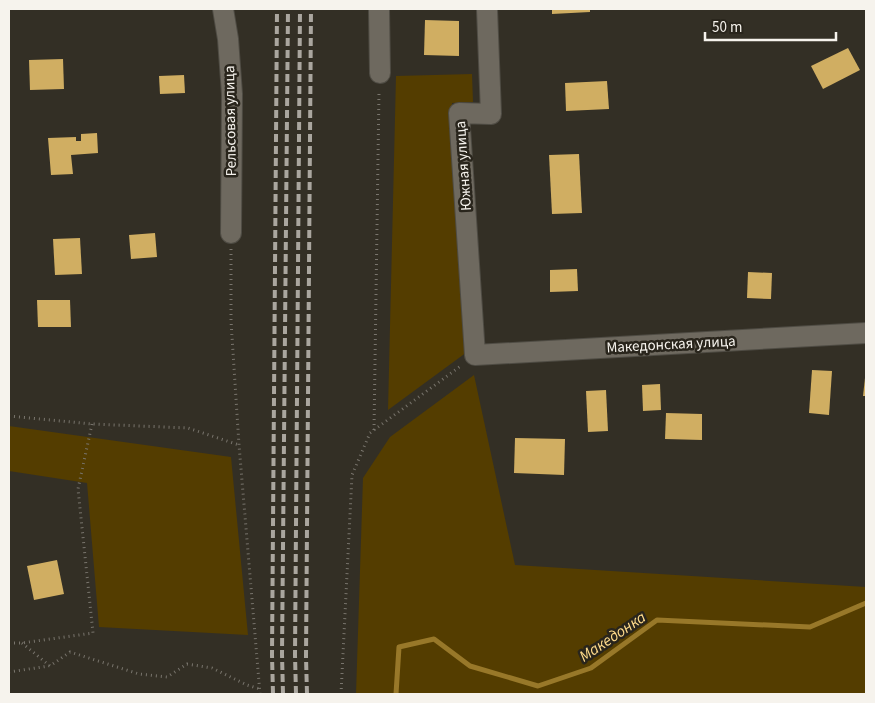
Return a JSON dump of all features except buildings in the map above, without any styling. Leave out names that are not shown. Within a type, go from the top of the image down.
[{"type":"street","name":"Рельсовая улица","points":[[223,9],[228,39],[232,94],[231,233]]},
{"type":"street","points":[[380,9],[380,73]]},
{"type":"street","name":"Южная улица","points":[[475,355],[459,113],[491,114],[487,9]]},
{"type":"street","name":"Македонская улица","points":[[475,355],[866,333]]},
{"type":"path","points":[[374,430],[380,73]]},
{"type":"path","points":[[231,233],[231,321],[239,444],[260,694]]},
{"type":"path","points":[[340,694],[352,475],[370,434],[374,430],[475,355]]},
{"type":"path","points":[[9,416],[92,424],[188,428],[239,444]]},
{"type":"path","points":[[9,643],[22,643],[93,633],[78,489],[92,424]]},
{"type":"path","points":[[22,643],[50,666]]},
{"type":"path","points":[[9,672],[50,666],[70,652],[139,674],[168,676],[187,664],[212,668],[247,685],[260,689]]},
{"type":"shaded area","points":[[472,74],[473,102],[452,103],[467,352],[388,410],[396,76]]},
{"type":"shaded area","points":[[474,375],[515,565],[866,587],[866,694],[356,694],[363,478],[390,437]]},
{"type":"shaded area","points":[[9,426],[231,457],[248,635],[99,627],[87,483],[9,471]]},
{"type":"waterway","name":"Македонка","points":[[396,694],[399,647],[434,639],[470,666],[538,686],[591,668],[657,620],[810,627],[866,603]]},
{"type":"railway","points":[[273,694],[277,9]]},
{"type":"railway","points":[[283,694],[288,9]]},
{"type":"railway","points":[[296,694],[300,9]]},
{"type":"railway","points":[[307,694],[311,9]]}]
